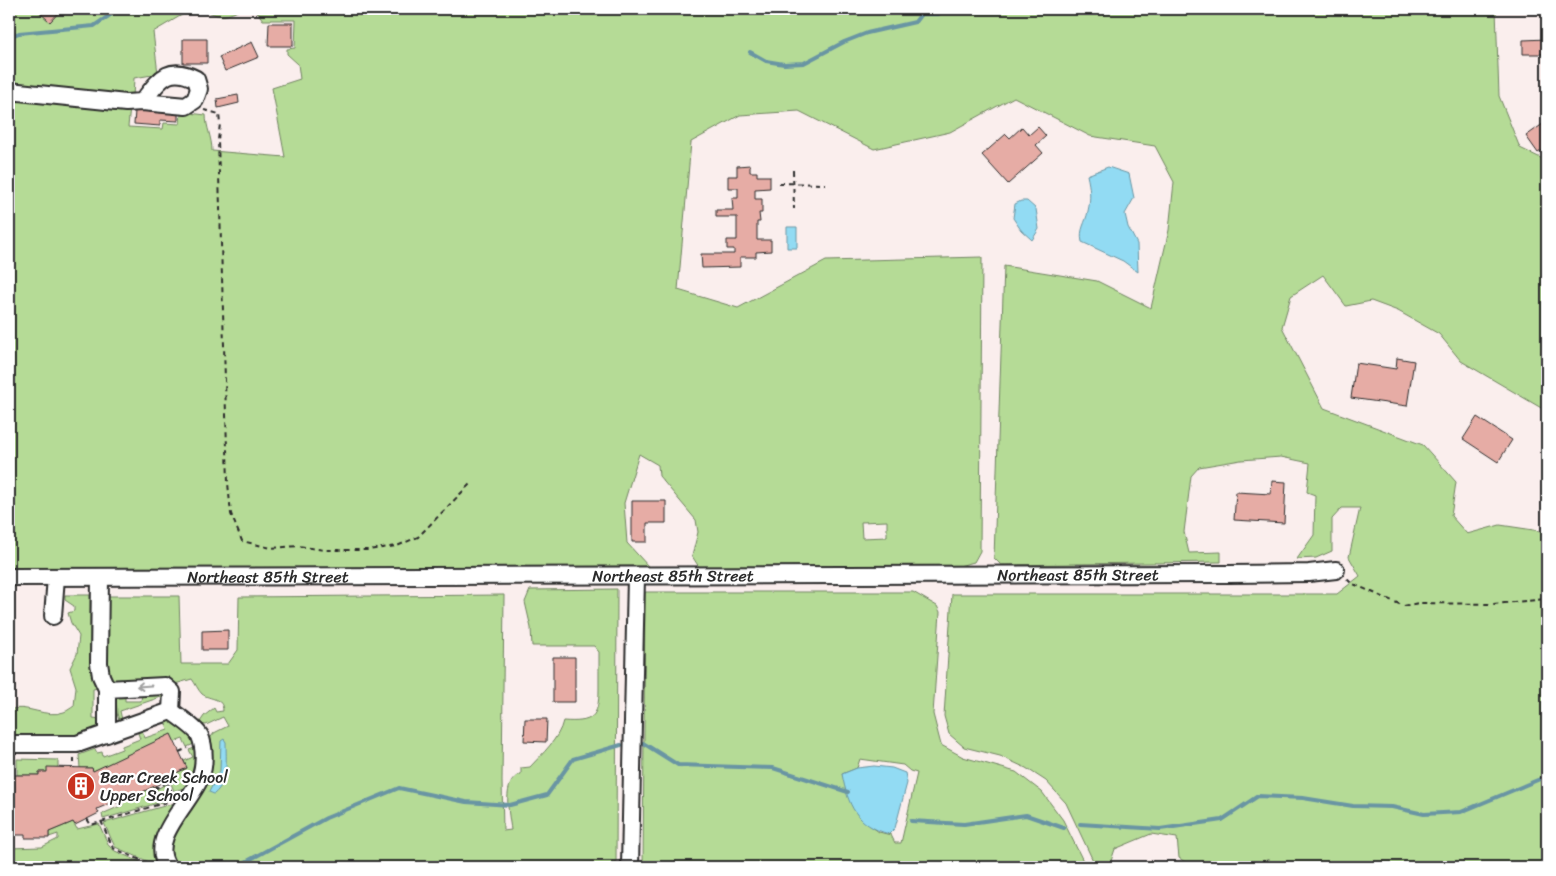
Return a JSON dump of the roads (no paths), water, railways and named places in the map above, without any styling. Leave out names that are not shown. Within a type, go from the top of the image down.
[{"type":"street","points":[[9,91],[126,103],[142,102],[186,106],[195,100],[199,89],[196,79],[184,73],[168,74],[158,82],[142,102]]},
{"type":"street","name":"Northeast 85th Street","points":[[9,578],[1229,574],[1310,573],[1336,570]]},
{"type":"street","points":[[630,867],[636,576]]},
{"type":"street","points":[[53,616],[56,577]]},
{"type":"street","points":[[100,577],[99,664],[101,676],[107,689],[107,734]]},
{"type":"street","points":[[107,689],[165,686],[172,692],[171,711]]},
{"type":"street","points":[[9,744],[77,744],[171,711]]},
{"type":"street","points":[[168,867],[163,860],[162,843],[186,798],[200,779],[204,752],[200,734],[171,711]]},
{"type":"water","points":[[1108,167],[1129,174],[1134,198],[1125,214],[1128,227],[1137,244],[1138,272],[1123,261],[1082,242],[1082,230],[1090,202],[1087,175]]},
{"type":"water","points":[[1027,201],[1036,209],[1039,229],[1032,240],[1021,230],[1013,218],[1015,204]]},
{"type":"water","points":[[787,227],[797,227],[797,248],[787,248]]},
{"type":"water","points":[[224,739],[226,742],[226,770],[219,789],[214,794],[209,792],[220,771],[221,741]]},
{"type":"water","points":[[874,766],[892,768],[905,773],[907,783],[895,828],[889,834],[878,830],[861,819],[851,804],[844,785],[842,774],[857,768]]},
{"type":"waterway","points":[[9,37],[19,33],[94,26],[119,9]]},
{"type":"waterway","points":[[750,52],[766,61],[784,64],[804,63],[844,42],[867,33],[915,22],[921,14],[938,14],[946,9]]},
{"type":"waterway","points":[[643,743],[678,765],[773,768],[848,792]]},
{"type":"waterway","points":[[228,867],[240,865],[326,818],[399,788],[466,802],[510,805],[547,795],[573,759],[621,745]]},
{"type":"waterway","points":[[1080,824],[1160,829],[1222,820],[1258,796],[1303,798],[1353,806],[1392,807],[1424,814],[1461,812],[1540,779],[1547,778]]},
{"type":"waterway","points":[[911,821],[964,824],[1026,815],[1064,828]]},
{"type":"place","name":"Bear Creek School Upper School","points":[[81,786]]}]
